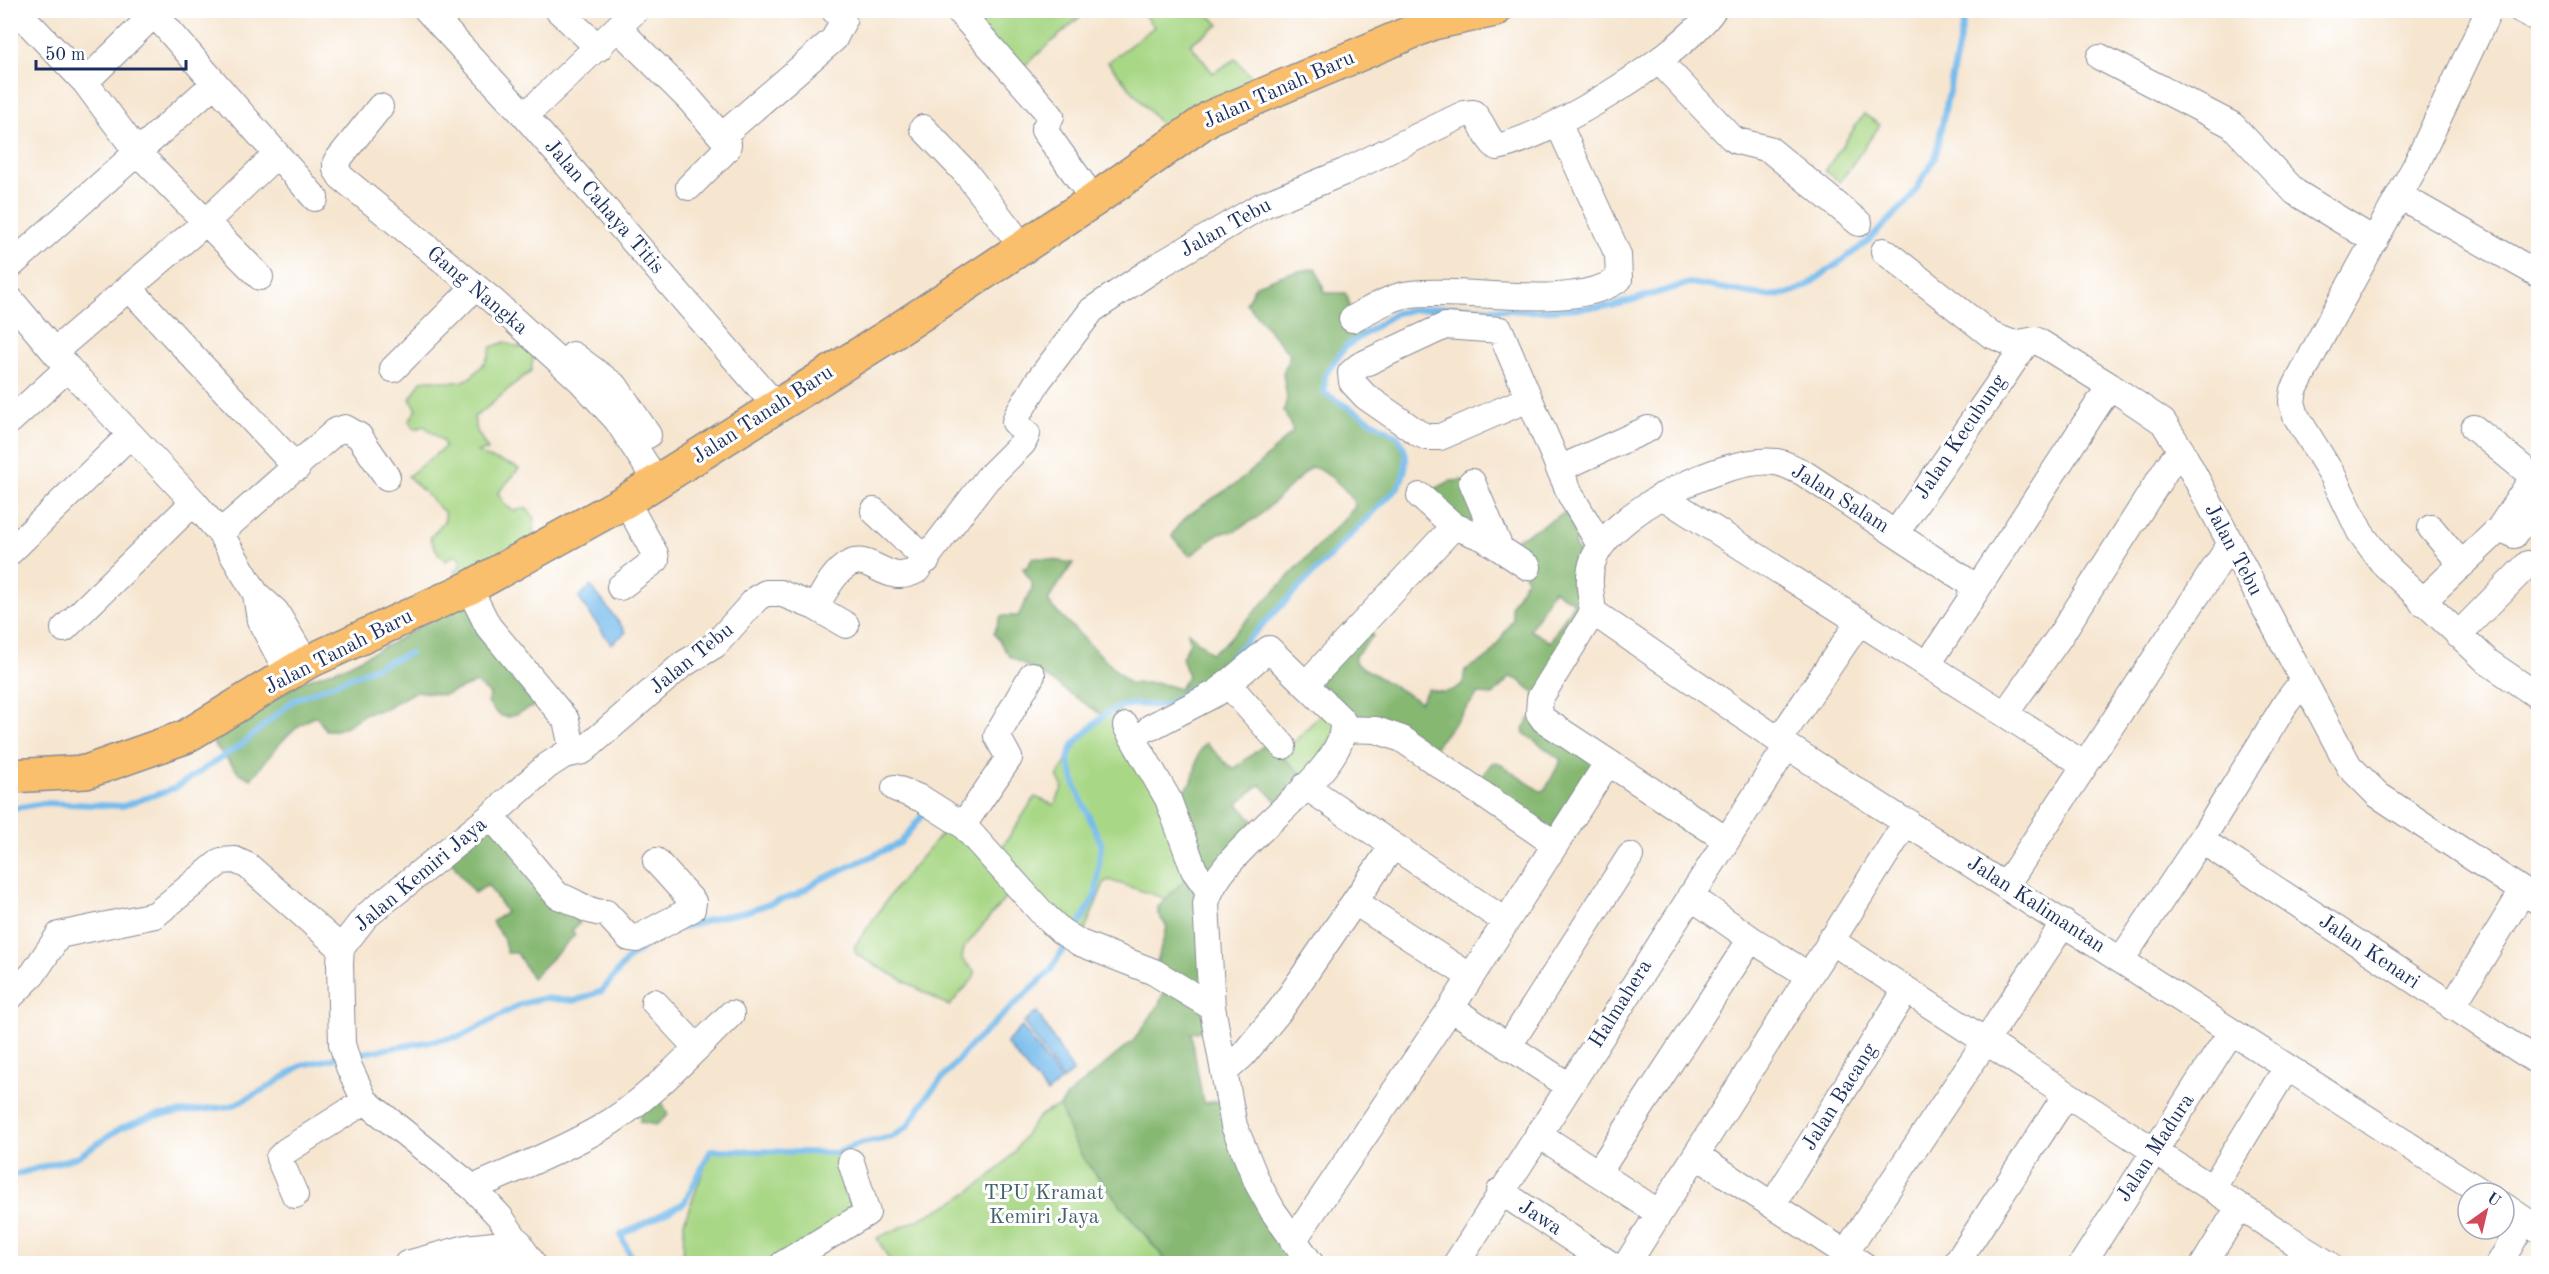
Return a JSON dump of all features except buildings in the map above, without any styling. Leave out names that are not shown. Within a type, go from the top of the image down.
[{"type":"main road","name":"Jalan Tanah Baru","points":[[10,776],[86,772],[185,737],[297,668],[471,591],[629,506],[665,477],[890,335],[1094,200],[1211,117],[1429,17],[1495,10]]},
{"type":"street","points":[[16,10],[85,82],[137,152],[260,277]]},
{"type":"street","name":"Jalan Cahaya Titis","points":[[427,10],[525,116],[776,406]]},
{"type":"street","points":[[558,10],[599,48]]},
{"type":"street","points":[[525,116],[619,29],[636,10]]},
{"type":"street","points":[[722,136],[834,39],[843,21],[834,10]]},
{"type":"street","points":[[958,10],[1051,116],[1044,130],[1094,200]]},
{"type":"street","name":"Jalan Tebu","points":[[815,607],[844,567],[855,562],[866,562],[891,574],[906,577],[927,560],[987,479],[1023,443],[1027,434],[1015,422],[1017,416],[1038,381],[1092,310],[1158,266],[1261,206],[1344,172],[1464,114],[1473,113],[1480,119],[1493,144],[1497,147],[1558,123],[1660,62],[1702,26],[1713,10]]},
{"type":"street","points":[[2489,10],[2400,196],[2323,334],[2294,390],[2292,402],[2296,416],[2333,476],[2360,532],[2383,563],[2422,602],[2501,673],[2538,696]]},
{"type":"street","points":[[2521,10],[2538,19]]},
{"type":"street","points":[[85,82],[153,12],[315,198]]},
{"type":"street","points":[[619,29],[690,100],[728,144],[727,149],[689,187]]},
{"type":"street","points":[[2100,57],[2232,125],[2295,192],[2375,241]]},
{"type":"street","points":[[1660,62],[1731,137],[1737,141],[1769,149],[1859,224]]},
{"type":"street","points":[[10,266],[214,84]]},
{"type":"street","name":"Gang Nangka","points":[[380,107],[342,152],[336,162],[336,169],[341,177],[477,278]]},
{"type":"street","points":[[1352,319],[1409,294],[1454,292],[1566,295],[1608,287],[1619,279],[1618,255],[1558,123]]},
{"type":"street","points":[[923,128],[966,173],[1022,246]]},
{"type":"street","points":[[10,421],[62,359],[130,289],[207,221],[276,155]]},
{"type":"street","points":[[2400,196],[2538,274]]},
{"type":"street","name":"Jalan Tebu","points":[[1884,252],[1991,335],[2014,344],[2039,342],[2163,422],[2181,450],[2349,766],[2365,784],[2531,896]]},
{"type":"street","points":[[393,369],[477,278],[571,354],[616,387],[665,477]]},
{"type":"street","points":[[130,289],[297,468]]},
{"type":"street","points":[[10,299],[130,435],[194,501],[220,533],[256,594],[276,612],[297,668]]},
{"type":"street","points":[[1528,399],[1440,437],[1426,437],[1365,396],[1352,382],[1351,373],[1359,366],[1444,326],[1500,330],[1571,496],[1600,545]]},
{"type":"street","name":"Jalan Kecubung","points":[[1896,533],[2027,342]]},
{"type":"street","points":[[1928,664],[1976,587],[2110,386]]},
{"type":"street","points":[[2422,602],[2501,527],[2530,482],[2530,474],[2474,428]]},
{"type":"street","points":[[220,533],[297,468],[336,431],[345,429],[359,436],[387,477]]},
{"type":"street","points":[[1559,469],[1648,429]]},
{"type":"street","points":[[10,552],[130,435]]},
{"type":"street","points":[[2005,714],[2058,639],[2169,465],[2181,450]]},
{"type":"street","name":"Jalan Salam","points":[[1593,612],[1589,574],[1600,545],[1621,522],[1662,496],[1730,466],[1778,462],[1826,485],[1976,587]]},
{"type":"street","points":[[1472,482],[1500,548]]},
{"type":"street","points":[[1420,496],[1454,526],[1484,538],[1528,567]]},
{"type":"street","points":[[1662,496],[2085,765]]},
{"type":"street","points":[[64,629],[194,501]]},
{"type":"street","points":[[2501,527],[2514,536],[2538,503]]},
{"type":"street","points":[[620,587],[653,564],[656,554],[629,506]]},
{"type":"street","points":[[874,511],[927,560]]},
{"type":"street","points":[[1307,683],[1454,526]]},
{"type":"street","points":[[2431,528],[2462,565]]},
{"type":"street","points":[[2006,885],[2230,545]]},
{"type":"street","points":[[2458,635],[2528,564]]},
{"type":"street","points":[[471,591],[488,626],[566,720],[573,752]]},
{"type":"street","name":"Jalan Tebu","points":[[573,752],[583,751],[682,666],[715,645],[757,598],[766,593],[780,593],[815,607],[846,625]]},
{"type":"street","points":[[1593,612],[1538,705],[1539,712],[1545,720],[1725,839]]},
{"type":"street","name":"Jalan Kalimantan","points":[[1593,612],[1783,743],[2464,1181]]},
{"type":"street","name":"Halmahera","points":[[1456,1263],[1690,896],[1859,622]]},
{"type":"street","points":[[1209,891],[1194,870],[1168,799],[1154,771],[1139,726],[1218,692],[1269,649],[1338,713],[1344,729],[1340,745],[1335,753],[1224,866],[1209,891],[1206,916],[1212,1007],[1234,1126],[1241,1147],[1273,1211],[1311,1263]]},
{"type":"street","points":[[963,825],[1009,758],[997,736],[1032,675]]},
{"type":"street","points":[[2121,960],[2201,840],[2286,703],[2303,681]]},
{"type":"street","points":[[1227,683],[1283,747]]},
{"type":"street","points":[[1344,729],[1376,730],[1402,739],[1554,844]]},
{"type":"street","name":"Jalan Kemiri Jaya","points":[[533,1263],[519,1242],[473,1188],[365,1101],[345,1056],[341,948],[366,916],[491,816],[547,766],[573,752]]},
{"type":"street","points":[[1293,1241],[1451,1008],[1608,762]]},
{"type":"street","points":[[1305,786],[1392,847],[1505,921]]},
{"type":"street","points":[[895,788],[932,804],[963,825],[1043,914],[1071,937],[1154,972],[1212,1007]]},
{"type":"street","points":[[491,816],[558,896],[568,898],[596,914],[606,913],[629,938],[636,939],[692,909],[693,902],[656,861]]},
{"type":"street","points":[[1628,1263],[1906,821]]},
{"type":"street","name":"Jalan Kenari","points":[[2201,840],[2538,1062]]},
{"type":"street","points":[[1224,1072],[1244,1055],[1281,1009],[1392,847]]},
{"type":"street","points":[[1508,1047],[1630,856]]},
{"type":"street","points":[[10,998],[33,974],[59,935],[155,915],[221,861],[227,860],[248,866],[341,948]]},
{"type":"street","points":[[1690,896],[1808,975]]},
{"type":"street","points":[[2452,1007],[2531,896]]},
{"type":"street","points":[[1355,902],[1471,977]]},
{"type":"street","points":[[1696,1155],[1853,1259],[2064,923]]},
{"type":"street","points":[[1598,1173],[1751,939]]},
{"type":"street","points":[[1830,940],[2320,1261]]},
{"type":"street","name":"Jalan Bacang","points":[[1773,1204],[1906,990]]},
{"type":"street","points":[[654,1002],[697,1048]]},
{"type":"street","points":[[1451,1008],[1569,1086]]},
{"type":"street","points":[[473,1188],[600,1129],[627,1110],[697,1048],[731,1014]]},
{"type":"street","name":"Jalan Madura","points":[[2082,1263],[2231,1032]]},
{"type":"street","points":[[2212,1189],[2287,1067]]},
{"type":"street","points":[[1956,1263],[2066,1095]]},
{"type":"street","points":[[295,1195],[279,1158],[365,1101]]},
{"type":"street","points":[[1538,1134],[1659,1213]]},
{"type":"street","points":[[783,1263],[867,1213],[851,1162]]},
{"type":"street","name":"Jawa","points":[[1500,1191],[1610,1263]]},
{"type":"street","points":[[2204,1263],[2239,1207]]},
{"type":"street","points":[[2499,1263],[2522,1218]]},
{"type":"street","points":[[406,1263],[466,1248],[519,1242]]},
{"type":"green space","points":[[953,11],[1087,11],[1024,66]]},
{"type":"green space","points":[[1141,11],[1206,11],[1219,25],[1190,44],[1213,73],[1235,59],[1259,84],[1173,139],[1108,62],[1154,27]]},
{"type":"green space","points":[[1864,114],[1880,125],[1840,182],[1825,171]]},
{"type":"green space","points":[[1316,268],[1325,293],[1345,293],[1352,318],[1361,333],[1361,336],[1335,360],[1327,375],[1324,393],[1397,436],[1404,448],[1406,460],[1399,486],[1218,670],[1165,706],[1131,704],[1103,716],[1046,677],[1009,656],[994,633],[1001,616],[1018,616],[1032,589],[1032,584],[1023,568],[1027,567],[1033,557],[1073,563],[1048,600],[1052,607],[1129,683],[1159,683],[1180,689],[1188,676],[1182,657],[1190,642],[1188,632],[1211,653],[1224,644],[1355,507],[1349,495],[1337,482],[1311,467],[1258,517],[1235,531],[1219,533],[1193,554],[1189,555],[1172,537],[1175,529],[1191,513],[1242,479],[1293,431],[1284,411],[1287,398],[1283,373],[1290,355],[1246,303],[1256,285],[1289,273]]},
{"type":"green space","points":[[505,342],[534,352],[531,372],[474,417],[477,431],[488,450],[477,452],[519,469],[498,493],[505,505],[514,511],[526,508],[534,517],[533,538],[461,577],[454,571],[460,566],[460,558],[455,555],[446,561],[438,553],[430,538],[445,520],[445,513],[408,476],[445,447],[443,441],[424,426],[415,429],[409,421],[417,409],[410,399],[421,381],[464,381],[480,368],[491,347]]},
{"type":"green space","points":[[1468,480],[1479,518],[1468,524],[1424,495],[1450,481]]},
{"type":"green space","points":[[1577,506],[1588,526],[1574,542],[1576,549],[1593,561],[1593,612],[1540,698],[1519,680],[1510,677],[1493,695],[1478,694],[1432,750],[1344,729],[1307,683],[1369,629],[1373,636],[1355,656],[1355,663],[1420,702],[1428,689],[1447,692],[1455,689],[1463,683],[1465,670],[1489,657],[1513,619],[1511,606],[1527,579],[1508,544]],"holes":[[[1553,590],[1574,602],[1550,642],[1530,630]]]},
{"type":"green space","points":[[473,594],[551,703],[511,716],[502,716],[488,703],[490,694],[476,683],[444,695],[416,691],[382,710],[366,713],[336,730],[326,730],[316,716],[296,728],[272,752],[251,779],[239,773],[213,743],[263,705],[301,682],[346,666],[392,643]]},
{"type":"green space","points":[[1329,705],[1342,720],[1305,786],[1281,756]]},
{"type":"green space","points":[[1118,707],[1194,870],[1166,899],[1109,880],[1104,883],[1080,943],[1014,880],[1007,896],[964,948],[962,959],[975,972],[973,979],[949,1006],[857,955],[854,947],[895,888],[954,819],[995,858],[1035,797],[1054,805],[1063,787],[1057,777],[1076,746],[1089,729]]},
{"type":"green space","points":[[1539,713],[1608,762],[1555,844],[1474,786],[1492,763],[1497,762],[1540,791],[1545,790],[1561,760],[1524,733],[1523,729],[1528,720]]},
{"type":"green space","points":[[1206,743],[1229,766],[1235,768],[1264,745],[1270,746],[1306,778],[1278,803],[1260,784],[1238,804],[1256,824],[1218,876],[1210,1029],[1191,1033],[1203,1103],[1223,1101],[1310,1263],[1168,1263],[1085,1161],[1072,1138],[1060,1107],[1067,1096],[1134,1040],[1158,1006],[1169,981],[1154,972],[1167,927],[1158,914],[1158,907],[1194,870],[1168,799],[1189,785],[1199,754]]},
{"type":"green space","points":[[491,816],[580,923],[572,930],[575,935],[532,978],[517,953],[507,953],[503,938],[492,922],[506,912],[488,885],[474,893],[444,852]]},
{"type":"green space","points":[[660,1098],[668,1115],[656,1125],[640,1122],[640,1110]]},
{"type":"green space","name":"TPU Kramat Kemiri Jaya","points":[[1060,1107],[1072,1138],[1085,1161],[1168,1263],[891,1263],[877,1238],[931,1214],[981,1184],[1010,1157],[1036,1120],[1050,1110]]},
{"type":"green space","points":[[711,1150],[838,1153],[857,1224],[763,1263],[683,1264],[684,1222]]},
{"type":"water","points":[[591,586],[626,632],[611,644],[578,597]]},
{"type":"water","points":[[1037,1012],[1073,1071],[1063,1080],[1024,1023]]},
{"type":"water","points":[[1022,1027],[1061,1081],[1047,1093],[1006,1043]]},
{"type":"waterway","points":[[1075,932],[1096,894],[1101,843],[1076,788],[1068,759],[1073,745],[1103,716],[1118,707],[1131,704],[1165,706],[1218,670],[1399,486],[1406,460],[1404,448],[1397,436],[1324,393],[1325,375],[1345,347],[1396,313],[1412,310],[1454,307],[1530,311],[1612,306],[1690,283],[1768,296],[1787,294],[1805,287],[1866,243],[1910,199],[1935,158],[1966,10]]},
{"type":"waterway","points":[[10,809],[44,803],[123,806],[175,788],[242,744],[294,700],[410,653]]},
{"type":"waterway","points":[[678,929],[718,917],[746,912],[798,894],[818,881],[900,843],[928,808]]},
{"type":"waterway","points":[[629,1264],[631,1257],[621,1235],[684,1203],[711,1150],[838,1153],[855,1145],[892,1137],[908,1126],[928,1095],[971,1045],[1050,971],[1067,943]]},
{"type":"waterway","points":[[351,1055],[462,1036],[521,1004],[544,998],[574,1001],[602,991],[627,960],[645,946]]},
{"type":"waterway","points":[[10,1176],[77,1157],[121,1128],[153,1116],[232,1106],[267,1088],[302,1065],[341,1057]]}]
